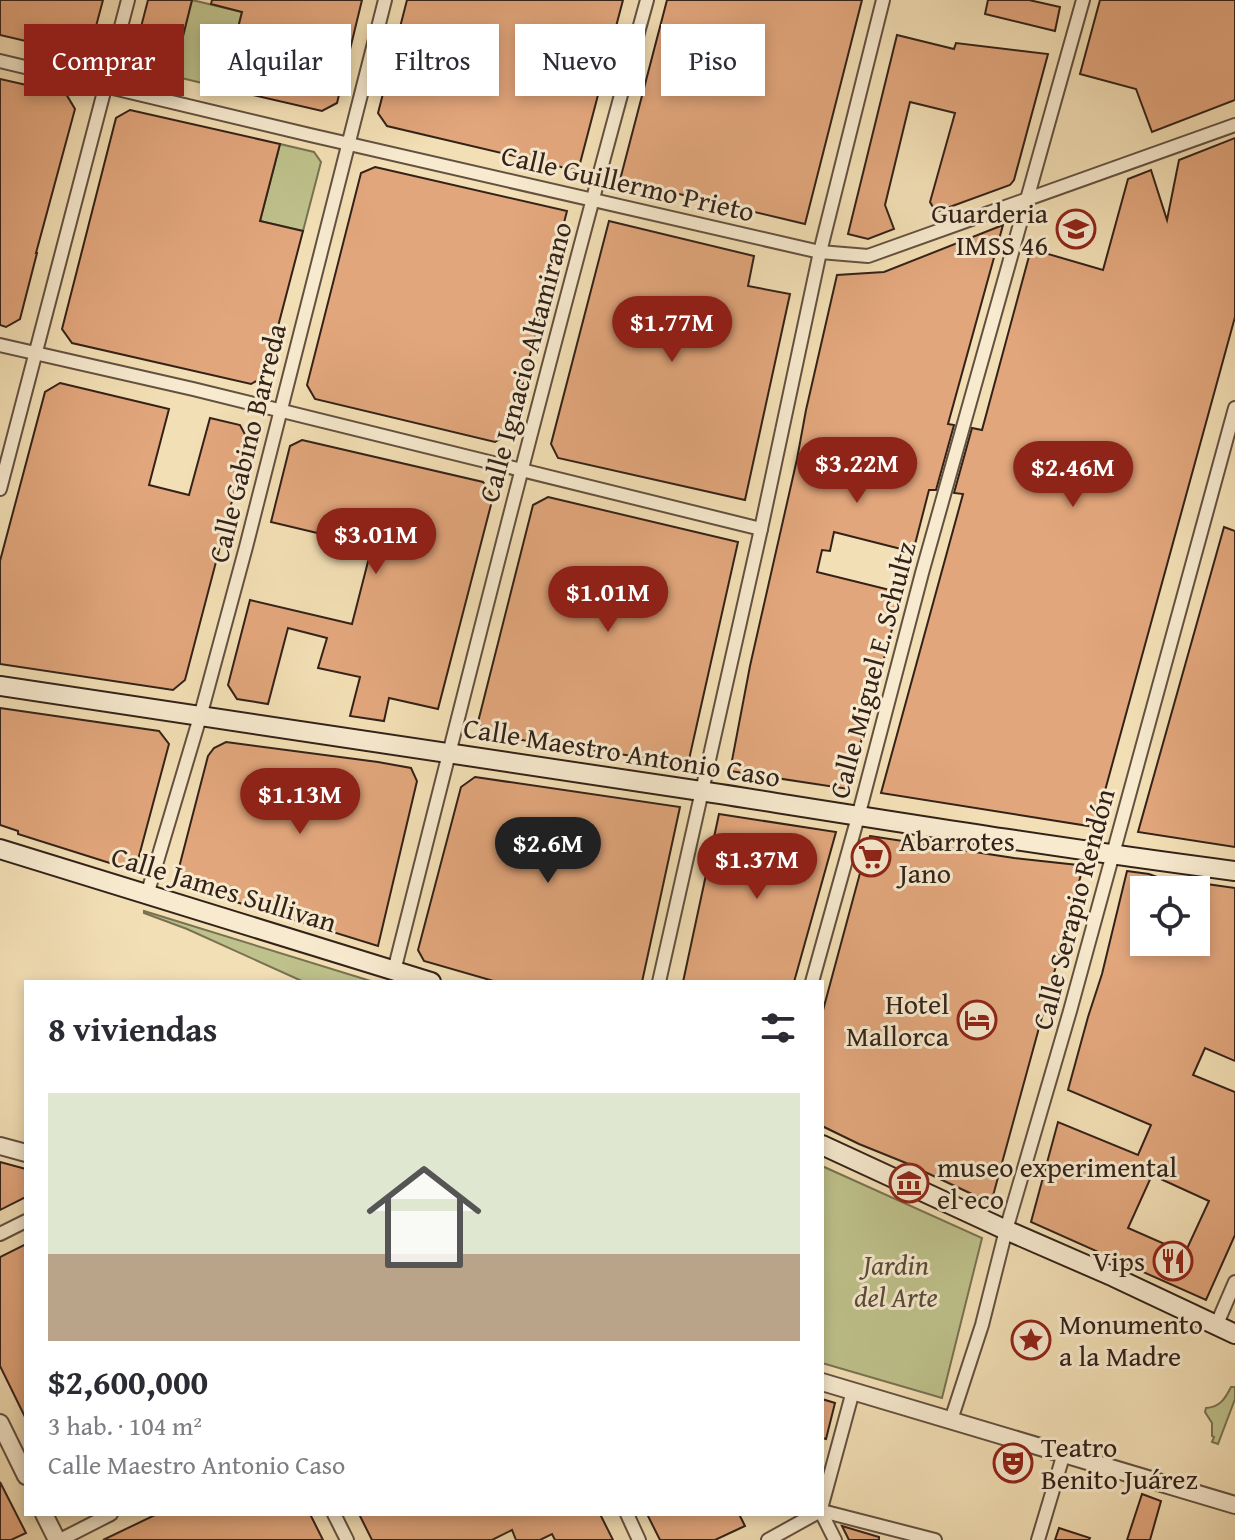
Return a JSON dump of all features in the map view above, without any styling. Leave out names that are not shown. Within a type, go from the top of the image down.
[{"type":"main road","name":"Calle Maestro Antonio Caso","points":[[0,686],[858,817],[1235,871]]},
{"type":"main road","name":"Calle James Sullivan","points":[[0,849],[424,980]]},
{"type":"main road","points":[[824,1146],[1235,1334]]},
{"type":"street","points":[[122,24],[128,0]]},
{"type":"street","name":"Calle Gabino Barreda","points":[[147,895],[200,717],[385,0]]},
{"type":"street","name":"Calle Ignacio Altamirano","points":[[394,971],[521,471],[647,0]]},
{"type":"street","points":[[659,980],[820,252],[883,0]]},
{"type":"street","name":"Calle Miguel E. Schultz","points":[[813,980],[922,573],[1083,0]]},
{"type":"street","name":"Calle Guillermo Prieto","points":[[0,61],[24,67]]},
{"type":"street","points":[[0,489],[102,96]]},
{"type":"street","name":"Calle Guillermo Prieto","points":[[147,96],[820,252],[868,256],[1235,125]]},
{"type":"street","points":[[0,345],[761,529]]},
{"type":"street","name":"Calle Serapio Rendón","points":[[951,1420],[982,1325],[1235,408]]},
{"type":"street","points":[[0,1146],[24,1152]]},
{"type":"street","points":[[0,1234],[24,1222]]},
{"type":"street","points":[[1216,1326],[1235,1282]]},
{"type":"street","points":[[824,1383],[1235,1505]]},
{"type":"street","points":[[824,1502],[853,1391]]},
{"type":"street","points":[[0,1423],[24,1472]]},
{"type":"street","points":[[1038,1540],[1064,1453]]},
{"type":"street","points":[[824,1511],[935,1540]]},
{"type":"street","points":[[824,1515],[835,1540]]},
{"type":"street","points":[[45,1516],[58,1540],[107,1516]]},
{"type":"street","points":[[335,1516],[347,1540]]},
{"type":"street","points":[[628,1516],[639,1540]]},
{"type":"street","points":[[768,1540],[811,1516]]},
{"type":"green space","points":[[192,0],[242,12],[239,24],[200,24],[200,82],[184,79],[184,32]]},
{"type":"green space","points":[[280,144],[314,152],[321,162],[303,231],[260,221]]},
{"type":"green space","points":[[144,911],[368,980],[300,980]]},
{"type":"green space","name":"Jardin del Arte","points":[[824,1167],[982,1238],[942,1398],[824,1364]]},
{"type":"green space","points":[[1231,1387],[1235,1387],[1235,1399],[1218,1444],[1212,1442],[1212,1423],[1205,1412],[1206,1408],[1222,1402]]},
{"type":"building","points":[[0,0],[103,0],[97,24],[24,24],[24,41],[0,35]]},
{"type":"building","points":[[148,0],[192,0],[184,32],[184,24],[142,24]]},
{"type":"building","points":[[212,0],[362,0],[351,45],[351,24],[239,24],[242,12],[211,4]]},
{"type":"building","points":[[407,0],[623,0],[617,24],[515,24],[515,96],[598,96],[578,171],[387,126],[378,113],[382,96],[499,96],[499,24],[401,24]]},
{"type":"building","points":[[667,0],[862,0],[805,224],[620,180],[642,96],[645,96],[645,84]]},
{"type":"building","points":[[988,0],[1029,0],[1060,7],[1055,31],[985,14]]},
{"type":"building","points":[[1100,0],[1235,0],[1235,100],[1152,132],[1136,89],[1080,74]]},
{"type":"building","points":[[897,35],[954,49],[956,43],[1048,54],[1014,180],[1010,185],[936,212],[930,202],[955,113],[910,102],[885,205],[894,229],[868,239],[848,234]]},
{"type":"building","points":[[0,79],[24,84],[24,96],[67,96],[75,109],[20,319],[6,327],[0,325]]},
{"type":"building","points":[[257,96],[339,96],[337,103],[322,111]]},
{"type":"building","points":[[130,110],[280,144],[260,221],[303,231],[265,376],[251,384],[72,343],[62,329],[116,118]]},
{"type":"building","points":[[1235,138],[1235,317],[1095,827],[881,793],[963,494],[954,493],[972,428],[982,430],[1031,249],[1103,270],[1128,179],[1151,170],[1167,220],[1179,160]]},
{"type":"building","points":[[375,167],[567,211],[510,433],[495,442],[315,399],[307,385],[361,173]]},
{"type":"building","points":[[609,221],[754,256],[748,286],[790,294],[745,500],[558,458],[551,444]]},
{"type":"building","points":[[1003,225],[948,424],[954,425],[936,490],[929,490],[913,552],[834,532],[830,551],[822,550],[817,572],[902,593],[848,789],[730,771],[750,666],[837,275],[884,272]]},
{"type":"building","points":[[60,383],[169,409],[149,485],[189,495],[210,418],[240,425],[248,440],[185,680],[173,690],[0,664],[0,561],[45,392]]},
{"type":"building","points":[[302,440],[483,482],[493,497],[438,709],[389,698],[384,721],[350,716],[360,677],[318,668],[327,638],[288,628],[268,704],[237,699],[228,685],[250,600],[352,624],[372,546],[271,522],[290,446]]},
{"type":"building","points":[[548,497],[738,542],[688,764],[487,735],[478,722],[533,505]]},
{"type":"building","points":[[1224,527],[1235,531],[1235,847],[1138,832]]},
{"type":"building","points":[[0,708],[159,731],[169,744],[135,871],[18,834],[18,831],[0,825]]},
{"type":"building","points":[[226,742],[411,768],[417,781],[378,946],[175,883],[208,756],[214,748]]},
{"type":"building","points":[[475,777],[680,807],[642,980],[490,980],[424,961],[418,950],[461,787]]},
{"type":"building","points":[[719,814],[836,832],[795,980],[683,980]]},
{"type":"building","points":[[870,836],[1078,865],[1082,871],[991,1203],[824,1127],[824,1007]]},
{"type":"building","points":[[1127,871],[1154,876],[1130,876],[1130,956],[1210,956],[1210,884],[1235,888],[1235,1061],[1205,1048],[1193,1075],[1235,1092],[1235,1235],[1206,1300],[1031,1222],[1058,1122],[1138,1155],[1151,1125],[1068,1090],[1102,974]],"holes":[[[1152,1175],[1209,1201],[1185,1253],[1128,1228]]]},
{"type":"building","points":[[0,1162],[24,1168],[24,1198],[0,1210]]},
{"type":"building","points":[[24,1245],[24,1415],[0,1366],[0,1257]]},
{"type":"building","points":[[824,1400],[835,1403],[824,1438]]},
{"type":"building","points":[[0,1482],[26,1533],[11,1540],[0,1540]]},
{"type":"building","points":[[1142,1494],[1161,1501],[1150,1540],[1127,1540]]},
{"type":"building","points":[[153,1516],[311,1516],[323,1540],[103,1540]]},
{"type":"building","points":[[360,1516],[601,1516],[613,1540],[555,1540],[552,1534],[540,1540],[516,1540],[512,1530],[492,1540],[372,1540]]},
{"type":"building","points":[[648,1516],[740,1516],[745,1526],[715,1540],[660,1540]]},
{"type":"building","points":[[842,1526],[879,1537],[879,1540],[849,1540]]},
{"type":"building","points":[[1059,1528],[1090,1538],[1055,1540]]},
{"type":"place","name":"Guarderia IMSS 46","points":[[1076,229]]},
{"type":"place","name":"Abarrotes Jano","points":[[871,857]]},
{"type":"place","name":"Hotel Mallorca","points":[[977,1020]]},
{"type":"place","name":"museo experimental el eco","points":[[909,1183]]},
{"type":"place","name":"Vips","points":[[1173,1261]]},
{"type":"place","name":"Monumento a la Madre","points":[[1031,1340]]},
{"type":"place","name":"Teatro Benito Juárez","points":[[1013,1463]]}]
